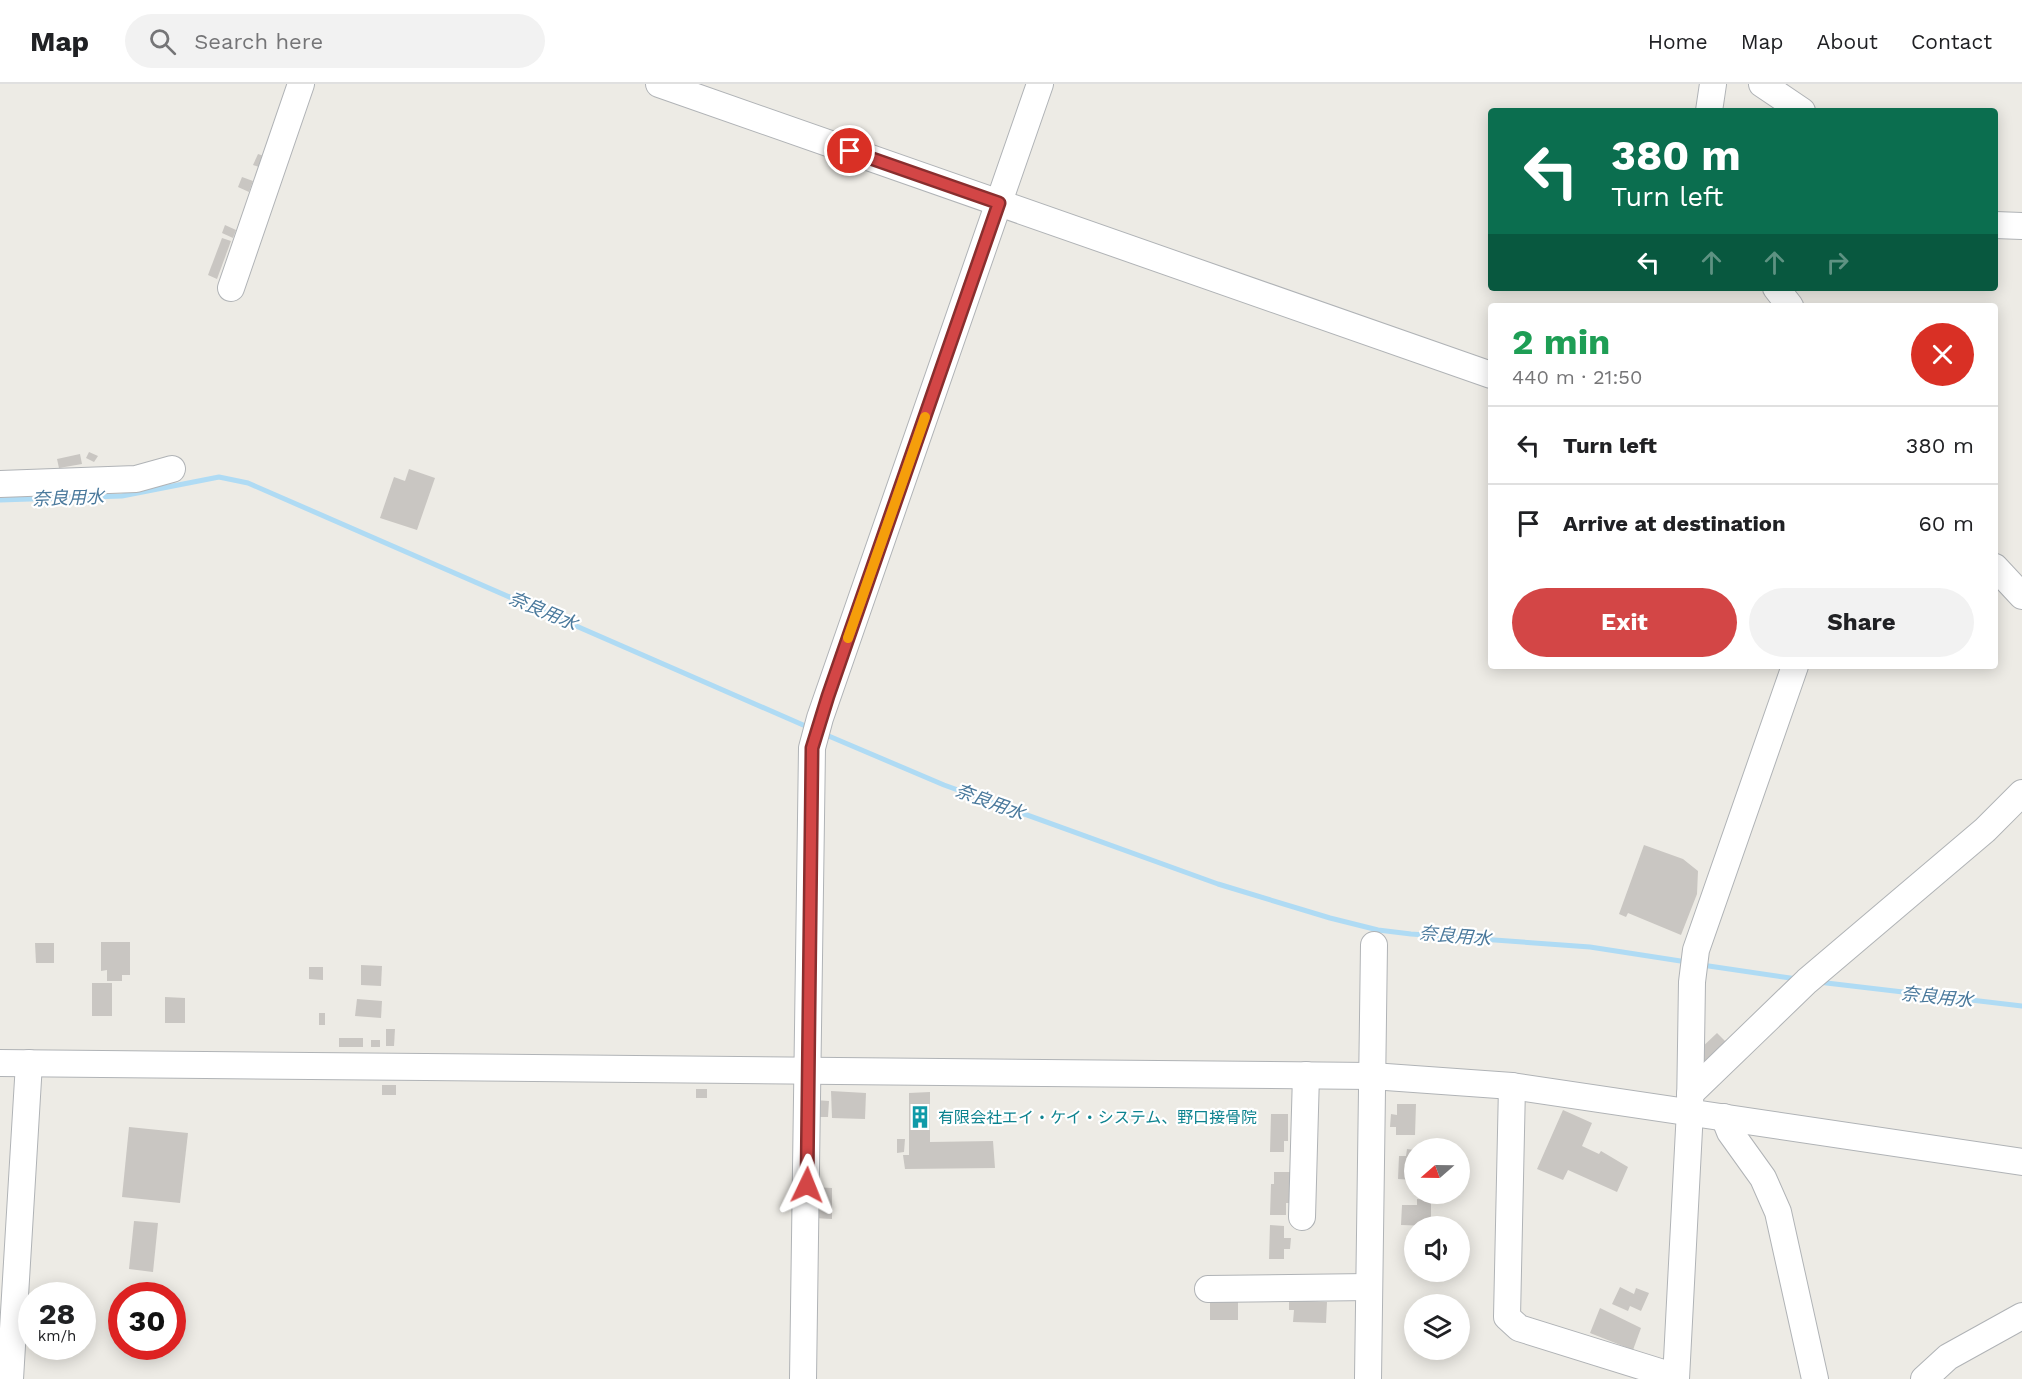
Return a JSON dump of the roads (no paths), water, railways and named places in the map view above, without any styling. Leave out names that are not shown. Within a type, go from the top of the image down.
[{"type":"street","points":[[231,288],[301,84]]},
{"type":"street","points":[[659,84],[1488,374]]},
{"type":"street","points":[[803,1379],[810,1072],[812,748],[1040,84]]},
{"type":"street","points":[[1709,108],[1713,84]]},
{"type":"street","points":[[1762,84],[1798,108]]},
{"type":"street","points":[[1998,225],[2022,226]]},
{"type":"street","points":[[1778,291],[1788,303]]},
{"type":"street","points":[[0,484],[136,478],[172,469]]},
{"type":"street","points":[[1998,570],[2022,596]]},
{"type":"street","points":[[1512,1086],[1507,1317],[1519,1328],[1676,1378],[1690,1102],[1694,964],[1794,669]]},
{"type":"street","points":[[1690,1102],[1807,981],[1985,830],[2022,793]]},
{"type":"street","points":[[1368,1379],[1374,945]]},
{"type":"street","points":[[0,1063],[1372,1076],[1690,1102],[1724,1117],[2022,1162]]},
{"type":"street","points":[[10,1379],[29,1063]]},
{"type":"street","points":[[1302,1217],[1306,1075]]},
{"type":"street","points":[[1724,1117],[1730,1132],[1763,1178],[1778,1212],[1815,1379]]},
{"type":"street","points":[[1208,1289],[1369,1287]]},
{"type":"street","points":[[1924,1379],[1948,1357],[2022,1316]]},
{"type":"waterway","name":"奈良用水","points":[[0,500],[122,496],[219,477],[248,483],[810,728]]},
{"type":"waterway","name":"奈良用水","points":[[824,734],[944,785],[1218,884],[1330,918],[1378,930],[1590,947],[1687,962]]},
{"type":"waterway","name":"奈良用水","points":[[1702,965],[1797,979]]},
{"type":"waterway","name":"奈良用水","points":[[1818,982],[2022,1006]]},
{"type":"place","name":"有限会社エイ・ケイ・システム、野口接骨院","points":[[920,1117]]}]
